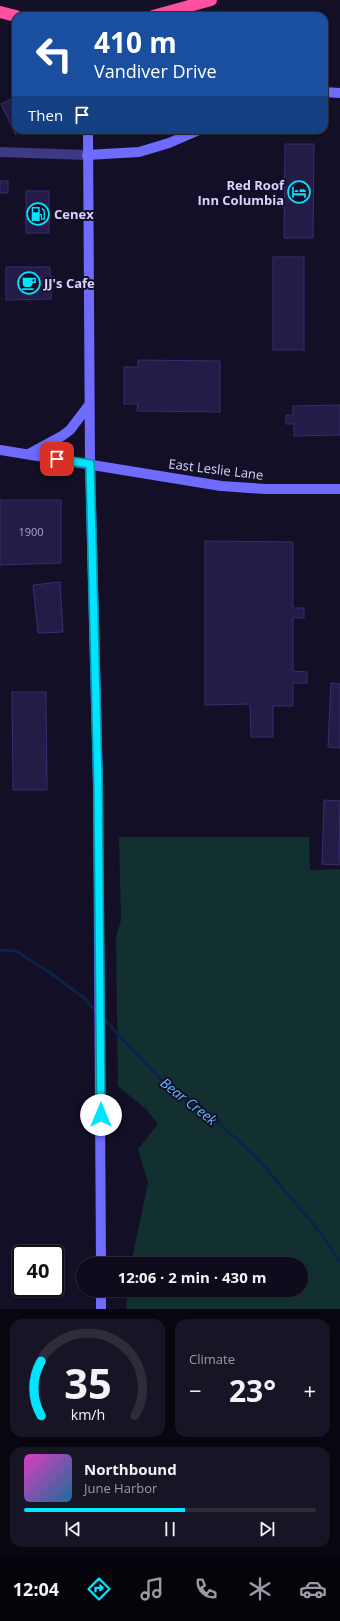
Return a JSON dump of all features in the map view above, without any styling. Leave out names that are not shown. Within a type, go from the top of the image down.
[{"type":"highway","points":[[167,12],[211,0]]},
{"type":"highway","points":[[0,12],[12,15]]},
{"type":"street","points":[[328,92],[340,93]]},
{"type":"street","points":[[88,134],[89,405],[96,650],[99,900],[102,1177],[101,1257]]},
{"type":"street","points":[[0,152],[87,155],[139,152],[170,143],[190,134]]},
{"type":"street","points":[[29,454],[70,430],[89,405]]},
{"type":"street","name":"East Leslie Lane","points":[[0,450],[221,486],[264,489],[340,489]]},
{"type":"street","points":[[101,1297],[101,1309]]},
{"type":"green space","points":[[119,837],[309,837],[310,870],[340,869],[340,1309],[126,1309],[127,1297],[308,1297],[308,1257],[132,1257],[148,1183],[138,1149],[158,1124],[146,1109],[118,1086],[116,937],[121,920]]},
{"type":"building","points":[[12,99],[12,127],[1,104]]},
{"type":"building","points":[[285,144],[314,144],[313,238],[284,238]]},
{"type":"building","points":[[0,181],[8,181],[8,193],[0,193]]},
{"type":"building","points":[[26,191],[49,191],[49,233],[26,233]]},
{"type":"building","points":[[273,257],[304,257],[304,350],[273,350]]},
{"type":"building","name":"JJ's Cafe","points":[[6,267],[50,267],[50,276],[52,276],[51,299],[6,300]]},
{"type":"building","points":[[138,360],[220,361],[220,412],[137,411],[138,404],[124,404],[124,367],[138,367]]},
{"type":"building","points":[[340,405],[340,435],[294,436],[294,424],[286,424],[286,415],[293,415],[293,406]]},
{"type":"building","points":[[0,500],[61,500],[61,563],[0,565]]},
{"type":"building","points":[[205,541],[293,542],[293,608],[304,608],[304,618],[293,618],[293,671],[307,672],[307,683],[293,683],[293,706],[273,706],[273,737],[251,737],[250,704],[205,705]]},
{"type":"building","points":[[60,582],[63,632],[38,633],[33,585]]},
{"type":"building","points":[[331,683],[340,684],[340,748],[328,747]]},
{"type":"building","points":[[12,692],[46,692],[47,790],[13,790]]},
{"type":"building","points":[[324,800],[340,801],[339,865],[322,864]]},
{"type":"waterway","name":"Bear Creek","points":[[0,950],[16,951],[49,972],[84,998],[96,1011]]},
{"type":"waterway","name":"Bear Creek","points":[[103,1018],[165,1084],[220,1124],[258,1159],[321,1233],[340,1262]]},
{"type":"place","name":"Red Roof Inn Columbia","points":[[299,192]]},
{"type":"place","name":"Cenex","points":[[38,214]]},
{"type":"place","name":"JJ's Cafe","points":[[29,283]]},
{"type":"route","points":[[57,459],[90,464],[96,643],[101,1115]]}]
